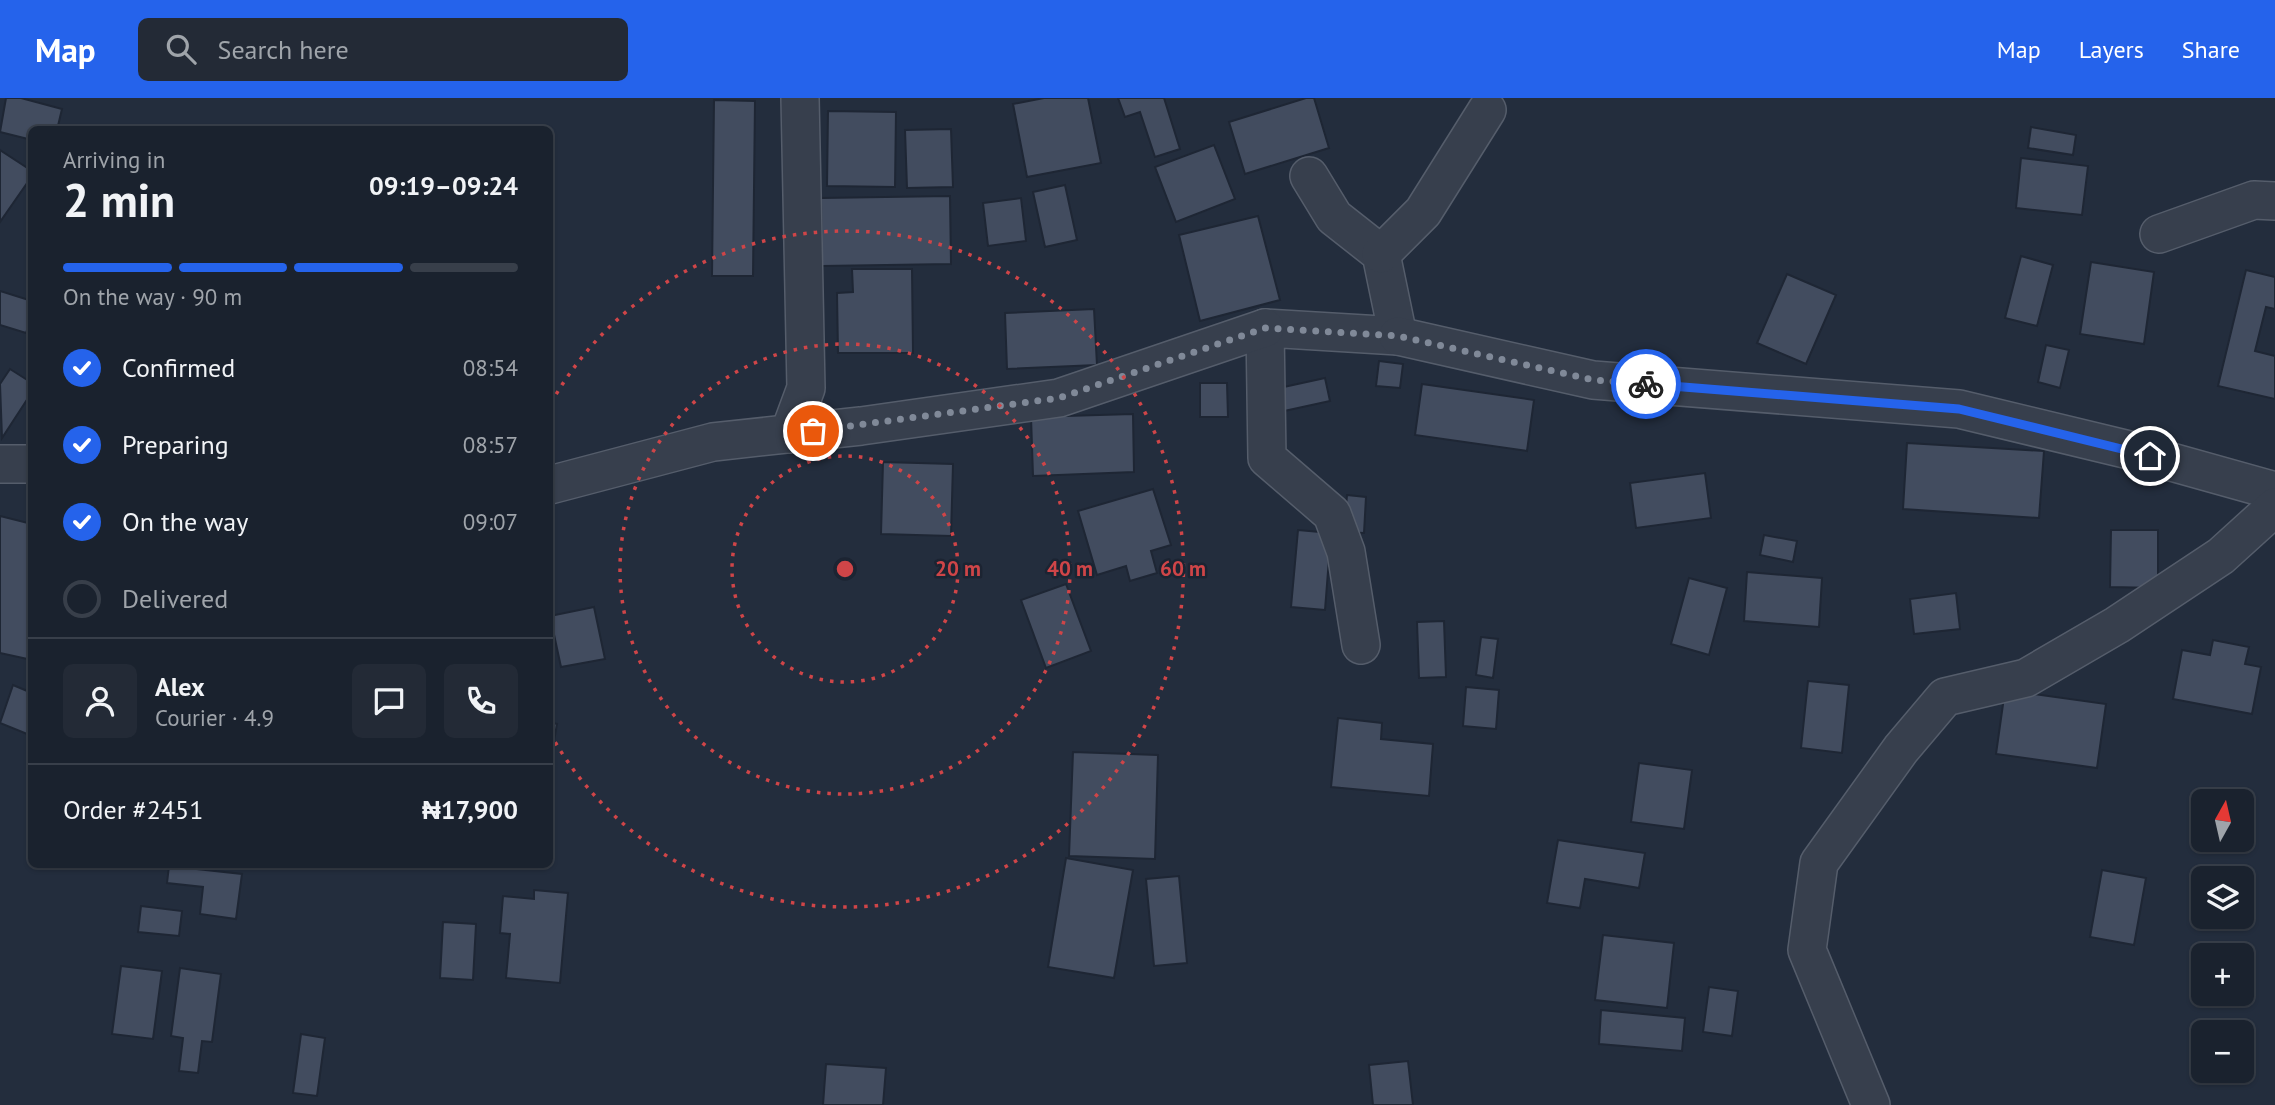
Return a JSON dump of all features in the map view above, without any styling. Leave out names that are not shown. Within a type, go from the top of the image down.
[{"type":"street","points":[[789,434],[806,388],[800,98]]},
{"type":"street","points":[[1381,254],[1423,212],[1488,110]]},
{"type":"street","points":[[1308,176],[1334,217],[1381,254],[1398,336]]},
{"type":"street","points":[[2159,233],[2254,200],[2275,201]]},
{"type":"street","points":[[1265,328],[1267,458],[1332,514],[1346,552],[1361,646]]},
{"type":"street","points":[[553,484],[713,442],[1059,398],[1265,328],[1398,336],[1593,380],[1959,409],[2125,449],[2275,491]]},
{"type":"street","points":[[0,464],[28,464]]},
{"type":"street","points":[[1871,1105],[1807,950],[1819,863],[1901,749],[1945,697],[2026,678],[2117,625],[2221,556],[2275,507]]},
{"type":"building","points":[[6,98],[21,98],[62,109],[58,126],[28,126],[28,139],[0,132]]},
{"type":"building","points":[[1044,98],[1088,98],[1101,163],[1027,177],[1013,104]]},
{"type":"building","points":[[1118,98],[1164,98],[1180,149],[1155,157],[1140,112],[1125,117]]},
{"type":"building","points":[[1306,98],[1314,98],[1329,148],[1245,174],[1229,122]]},
{"type":"building","points":[[714,100],[755,101],[753,276],[712,276]]},
{"type":"building","points":[[828,111],[896,112],[895,187],[827,186]]},
{"type":"building","points":[[2031,127],[2076,135],[2073,155],[2028,148]]},
{"type":"building","points":[[951,129],[953,187],[907,188],[905,130]]},
{"type":"building","points":[[1214,145],[1235,199],[1176,222],[1155,167]]},
{"type":"building","points":[[0,150],[28,168],[28,182],[0,222]]},
{"type":"building","points":[[2021,158],[2088,166],[2082,215],[2016,208]]},
{"type":"building","points":[[1065,185],[1077,240],[1045,247],[1033,192]]},
{"type":"building","points":[[950,196],[951,264],[822,266],[821,198]]},
{"type":"building","points":[[1021,198],[1026,241],[988,246],[983,203]]},
{"type":"building","points":[[1258,216],[1280,300],[1200,321],[1179,235]]},
{"type":"building","points":[[2021,256],[2053,265],[2037,326],[2005,318]]},
{"type":"building","points":[[2091,262],[2154,272],[2144,344],[2080,334]]},
{"type":"building","points":[[852,269],[912,269],[913,353],[838,353],[837,293],[853,292]]},
{"type":"building","points":[[2246,270],[2275,277],[2275,309],[2266,307],[2255,351],[2275,356],[2275,399],[2218,386]]},
{"type":"building","points":[[1787,274],[1836,295],[1806,364],[1757,343]]},
{"type":"building","points":[[0,291],[28,300],[26,333],[0,325]]},
{"type":"building","points":[[1094,309],[1097,365],[1007,369],[1005,313]]},
{"type":"building","points":[[2046,345],[2069,350],[2060,388],[2038,382]]},
{"type":"building","points":[[1379,361],[1403,364],[1400,388],[1376,386]]},
{"type":"building","points":[[10,369],[28,380],[28,398],[2,438],[0,384]]},
{"type":"building","points":[[1325,378],[1330,401],[1275,413],[1270,390]]},
{"type":"building","points":[[1200,383],[1227,383],[1228,417],[1200,417]]},
{"type":"building","points":[[1422,384],[1534,400],[1527,451],[1415,435]]},
{"type":"building","points":[[1133,414],[1134,472],[1033,476],[1031,417]]},
{"type":"building","points":[[1907,443],[2044,451],[2039,518],[1903,509]]},
{"type":"building","points":[[883,462],[953,464],[951,536],[881,534]]},
{"type":"building","points":[[1705,473],[1711,518],[1636,528],[1630,483]]},
{"type":"building","points":[[1153,489],[1171,545],[1151,551],[1157,573],[1130,581],[1126,566],[1097,575],[1078,511]]},
{"type":"building","points":[[1347,495],[1366,497],[1364,533],[1344,532]]},
{"type":"building","points":[[0,516],[28,523],[28,659],[0,653]]},
{"type":"building","points":[[1298,530],[1331,533],[1325,610],[1291,607]]},
{"type":"building","points":[[2111,530],[2158,530],[2158,588],[2110,587]]},
{"type":"building","points":[[1764,535],[1797,541],[1793,562],[1760,555]]},
{"type":"building","points":[[1747,572],[1822,578],[1819,627],[1744,621]]},
{"type":"building","points":[[1689,578],[1727,588],[1709,655],[1671,644]]},
{"type":"building","points":[[1066,584],[1091,651],[1046,668],[1021,600]]},
{"type":"building","points":[[1956,593],[1960,629],[1914,634],[1910,599]]},
{"type":"building","points":[[594,607],[605,659],[561,667],[553,630],[553,615]]},
{"type":"building","points":[[1444,621],[1446,677],[1419,678],[1417,622]]},
{"type":"building","points":[[1481,637],[1498,639],[1493,678],[1476,675]]},
{"type":"building","points":[[2213,640],[2249,647],[2245,664],[2261,667],[2252,714],[2173,699],[2182,650],[2210,655]]},
{"type":"building","points":[[1808,681],[1849,685],[1842,753],[1801,748]]},
{"type":"building","points":[[13,685],[28,691],[28,734],[0,723]]},
{"type":"building","points":[[1466,687],[1499,690],[1496,729],[1463,726]]},
{"type":"building","points":[[2005,690],[2106,704],[2097,768],[1996,754]]},
{"type":"building","points":[[1338,718],[1382,723],[1381,739],[1433,744],[1429,796],[1331,787]]},
{"type":"building","points":[[553,723],[557,724],[553,746]]},
{"type":"building","points":[[1073,752],[1158,755],[1155,859],[1069,856]]},
{"type":"building","points":[[1639,763],[1692,770],[1684,829],[1631,822]]},
{"type":"building","points":[[1558,840],[1645,853],[1639,888],[1585,879],[1580,908],[1547,903]]},
{"type":"building","points":[[1066,858],[1133,870],[1114,978],[1048,967]]},
{"type":"building","points":[[169,868],[242,874],[236,919],[200,914],[203,887],[167,883]]},
{"type":"building","points":[[2102,870],[2146,878],[2134,945],[2090,937]]},
{"type":"building","points":[[1179,876],[1187,963],[1154,966],[1146,879]]},
{"type":"building","points":[[534,890],[568,893],[560,983],[506,978],[510,934],[500,933],[503,896],[534,899]]},
{"type":"building","points":[[141,906],[182,911],[179,936],[138,932]]},
{"type":"building","points":[[443,922],[476,924],[473,980],[440,978]]},
{"type":"building","points":[[1603,935],[1674,943],[1667,1008],[1595,1000]]},
{"type":"building","points":[[121,966],[162,971],[153,1039],[112,1034]]},
{"type":"building","points":[[180,968],[221,974],[212,1042],[202,1041],[198,1073],[179,1071],[183,1038],[171,1036]]},
{"type":"building","points":[[1709,987],[1738,991],[1732,1036],[1703,1032]]},
{"type":"building","points":[[1601,1010],[1685,1018],[1682,1051],[1599,1044]]},
{"type":"building","points":[[301,1034],[325,1038],[317,1096],[293,1093]]},
{"type":"building","points":[[1408,1061],[1413,1105],[1373,1105],[1369,1065]]},
{"type":"building","points":[[826,1064],[886,1068],[883,1105],[823,1105]]},
{"type":"way so far","points":[[813,431],[1059,398],[1265,328],[1398,336],[1593,380],[1646,384]]},
{"type":"route","points":[[1646,384],[1828,401],[1959,409],[2150,456]]}]
